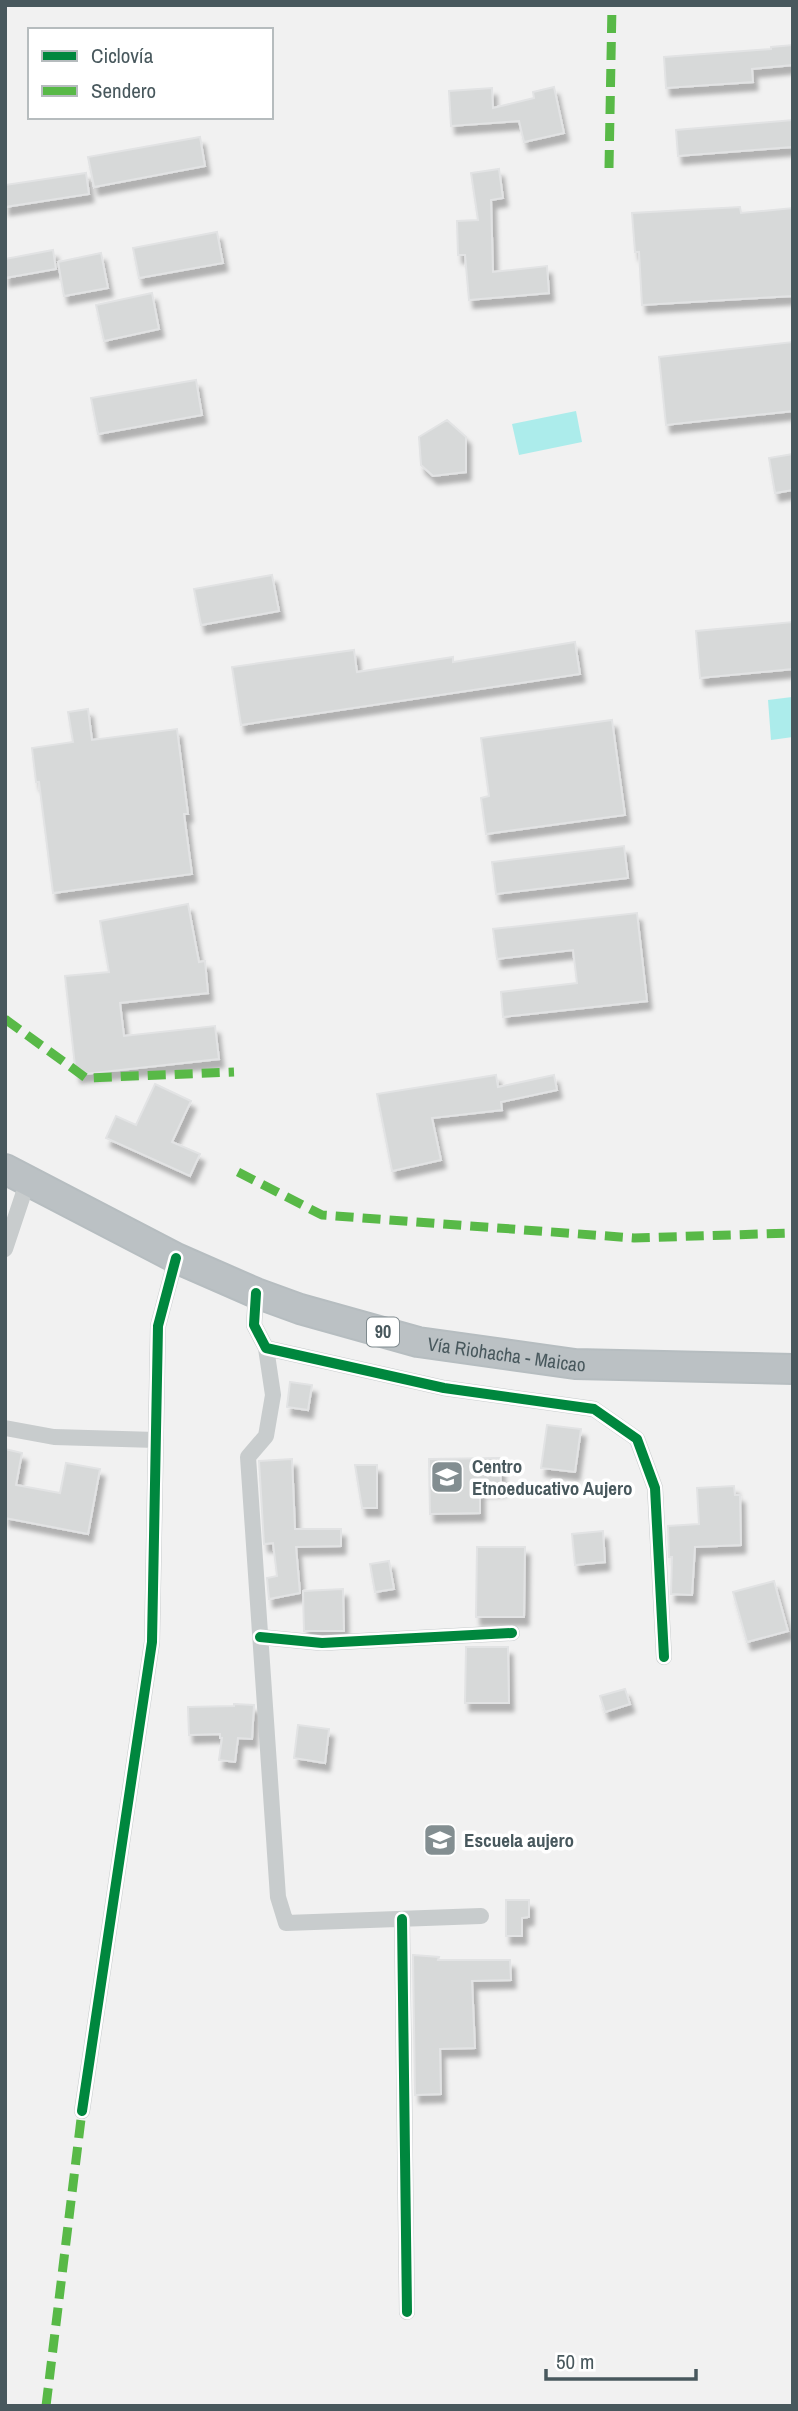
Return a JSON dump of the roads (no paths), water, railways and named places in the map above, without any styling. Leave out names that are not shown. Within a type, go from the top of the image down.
[{"type":"highway","name":"Vía Riohacha - Maicao","points":[[16,1176],[176,1258],[256,1293],[300,1309],[418,1342],[575,1364],[793,1369]]},
{"type":"street","points":[[5,1249],[16,1176]]},
{"type":"street","points":[[82,2111],[152,1642],[158,1326],[176,1258]]},
{"type":"street","points":[[256,1293],[254,1325],[267,1348],[273,1395],[266,1436],[248,1457],[278,1898],[286,1923],[481,1916]]},
{"type":"street","points":[[267,1348],[444,1388],[594,1409],[638,1439],[655,1488],[663,1657]]},
{"type":"street","points":[[5,1428],[54,1437],[156,1440]]},
{"type":"street","points":[[260,1637],[322,1643],[512,1633]]},
{"type":"street","points":[[402,1919],[407,2312]]},
{"type":"water","points":[[576,411],[582,442],[519,455],[512,424]]},
{"type":"water","points":[[792,697],[793,737],[771,740],[768,700]]},
{"type":"place","name":"Centro Etnoeducativo Aujero","points":[[447,1477]]},
{"type":"place","name":"Escuela aujero","points":[[440,1840]]}]
